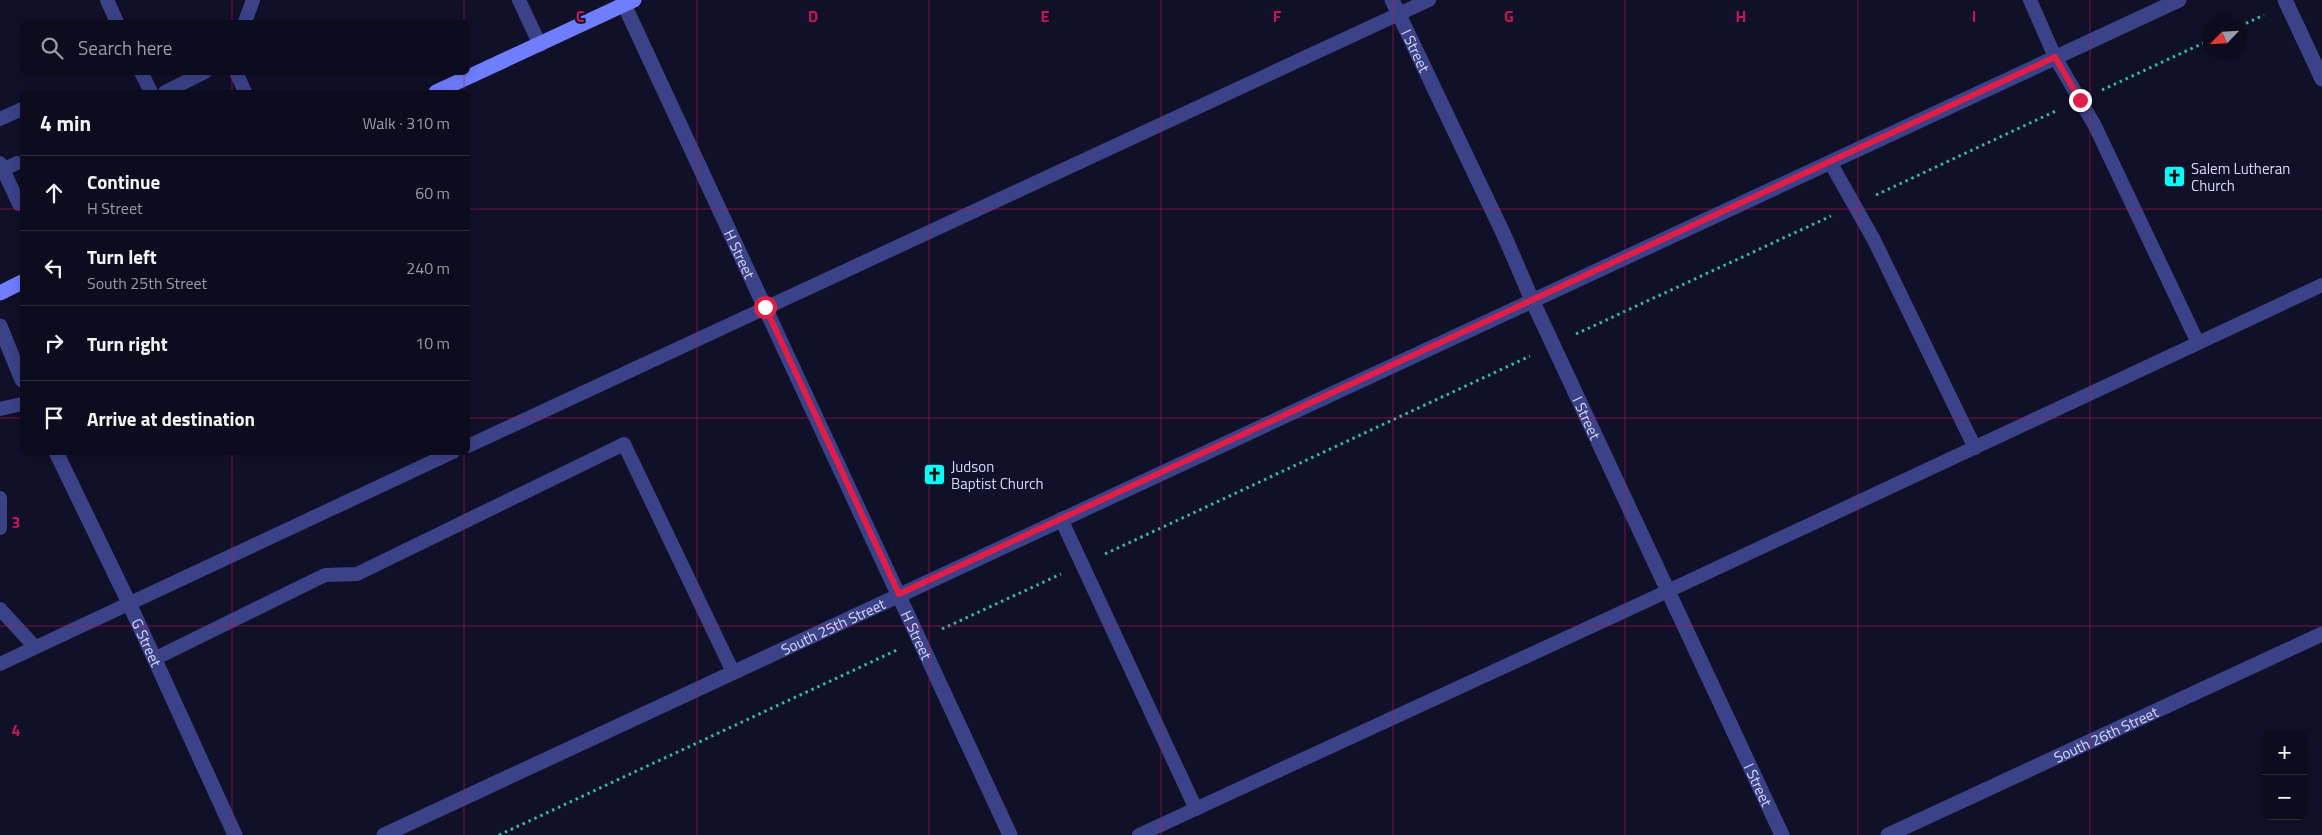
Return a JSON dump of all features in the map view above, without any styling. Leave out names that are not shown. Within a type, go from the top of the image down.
[{"type":"main road","points":[[440,90],[540,45],[627,2]]},
{"type":"main road","points":[[0,293],[20,283]]},
{"type":"street","name":"I Street","points":[[1392,0],[1504,235],[1532,300],[1782,835]]},
{"type":"street","name":"South 25th Street","points":[[384,835],[2179,0]]},
{"type":"street","points":[[2285,0],[2322,79]]},
{"type":"street","name":"H Street","points":[[627,2],[765,307],[1010,835]]},
{"type":"street","points":[[0,326],[20,375]]},
{"type":"street","name":"G Street","points":[[57,455],[154,658],[235,835]]},
{"type":"street","name":"South 26th Street","points":[[1888,835],[2322,634]]},
{"type":"lane","points":[[107,0],[116,20]]},
{"type":"lane","points":[[246,20],[253,0]]},
{"type":"lane","points":[[519,0],[540,45]]},
{"type":"lane","points":[[470,445],[1429,0]]},
{"type":"lane","points":[[2030,0],[2055,57],[2095,126],[2198,344]]},
{"type":"lane","points":[[142,75],[149,90]]},
{"type":"lane","points":[[169,90],[199,75]]},
{"type":"lane","points":[[237,75],[244,90]]},
{"type":"lane","points":[[0,119],[20,110]]},
{"type":"lane","points":[[1830,162],[1874,240],[1975,448]]},
{"type":"lane","points":[[17,163],[1,167],[20,203]]},
{"type":"lane","points":[[1139,835],[1668,592],[2322,285]]},
{"type":"lane","points":[[0,409],[20,404]]},
{"type":"lane","points":[[154,658],[325,575],[356,574],[624,444],[733,672]]},
{"type":"lane","points":[[0,664],[446,455]]},
{"type":"lane","points":[[0,498],[0,528]]},
{"type":"lane","points":[[1061,519],[1196,809]]},
{"type":"lane","points":[[0,609],[35,647]]},
{"type":"path","points":[[499,835],[2202,44]]},
{"type":"place","name":"Salem Lutheran Church","points":[[2175,177]]},
{"type":"place","name":"Judson Baptist Church","points":[[935,475]]},
{"type":"route","points":[[765,307],[899,594],[2055,57],[2080,100]]}]
